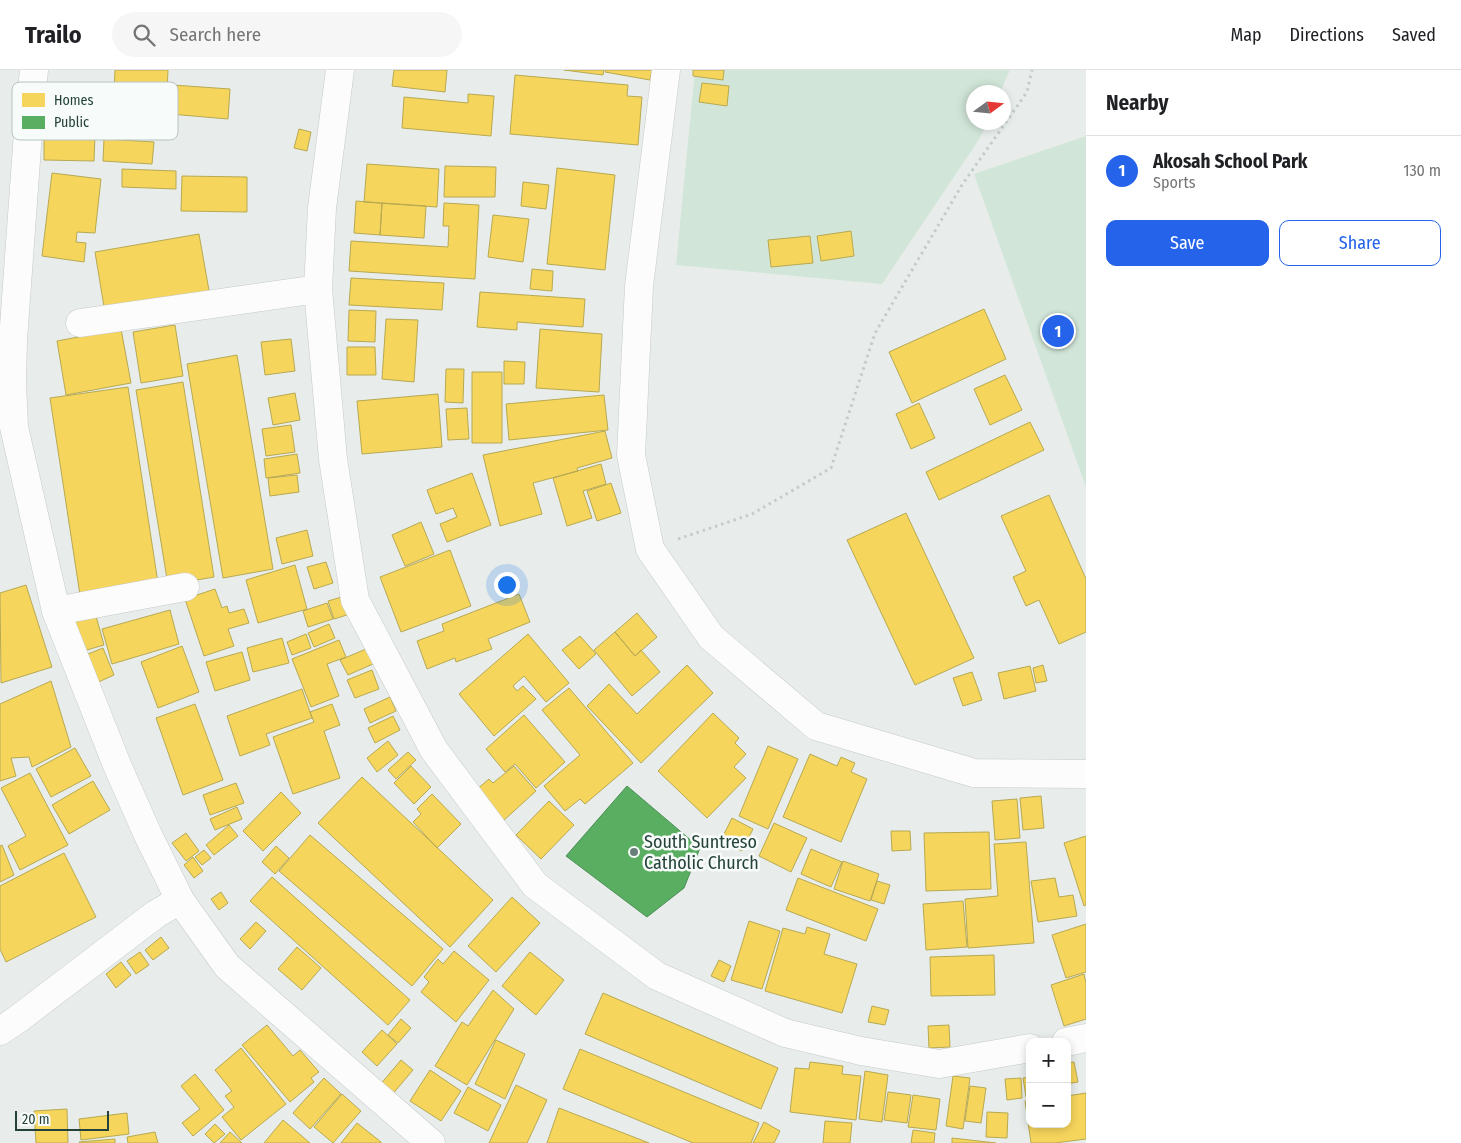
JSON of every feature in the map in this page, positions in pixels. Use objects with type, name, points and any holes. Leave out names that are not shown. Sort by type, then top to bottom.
[{"type":"street","points":[[340,70],[322,208],[318,289],[333,459],[354,600],[434,750],[535,885],[657,976],[785,1033],[861,1051],[939,1064],[1026,1049]]},
{"type":"street","points":[[666,70],[639,286],[631,455],[650,549],[711,636],[816,726],[974,773],[1086,774]]},
{"type":"street","points":[[29,140],[14,330],[12,383],[14,427],[56,611],[117,765],[148,836],[180,900],[227,966],[431,1143]]},
{"type":"street","points":[[80,323],[318,289]]},
{"type":"street","points":[[56,611],[185,587]]},
{"type":"street","points":[[0,1031],[26,1014],[156,914],[180,900]]},
{"type":"street","points":[[1071,1041],[1086,1038]]},
{"type":"path","points":[[650,549],[752,514],[831,468],[875,333],[962,185],[1027,92],[1032,70]]},
{"type":"green space","points":[[695,70],[1010,70],[1003,85],[966,85],[966,130],[984,130],[882,284],[676,265]]},
{"type":"green space","points":[[1086,136],[1086,487],[974,174]]},
{"type":"building: Homes","points":[[115,70],[168,70],[167,82],[114,82]]},
{"type":"building: Homes","points":[[394,70],[447,70],[445,92],[392,86]]},
{"type":"building: Homes","points":[[564,70],[604,70],[603,75]]},
{"type":"building: Homes","points":[[606,70],[652,70],[650,80],[605,72]]},
{"type":"building: Homes","points":[[693,70],[724,70],[723,80],[693,76]]},
{"type":"building: Homes","points":[[515,75],[628,85],[627,96],[642,97],[638,145],[510,134]]},
{"type":"building: Homes","points":[[702,83],[729,86],[727,106],[699,102]]},
{"type":"building: Homes","points":[[178,85],[230,89],[228,119],[178,115]]},
{"type":"building: Homes","points":[[468,94],[494,96],[491,136],[402,128],[404,97],[468,103]]},
{"type":"building: Homes","points":[[299,129],[311,132],[307,151],[294,148]]},
{"type":"building: Homes","points":[[44,140],[95,140],[94,161],[44,160]]},
{"type":"building: Homes","points":[[104,140],[154,142],[152,164],[103,161]]},
{"type":"building: Homes","points":[[367,164],[439,169],[437,207],[364,202]]},
{"type":"building: Homes","points":[[445,166],[496,167],[495,197],[444,197]]},
{"type":"building: Homes","points":[[557,168],[615,175],[605,270],[547,264]]},
{"type":"building: Homes","points":[[122,169],[176,171],[176,189],[122,187]]},
{"type":"building: Homes","points":[[52,173],[101,179],[95,233],[77,232],[76,242],[86,243],[84,262],[42,256]]},
{"type":"building: Homes","points":[[182,176],[247,177],[247,212],[181,211]]},
{"type":"building: Homes","points":[[523,182],[549,185],[546,209],[521,206]]},
{"type":"building: Homes","points":[[356,201],[382,203],[380,235],[354,233]]},
{"type":"building: Homes","points":[[382,203],[426,206],[424,238],[380,235]]},
{"type":"building: Homes","points":[[444,203],[479,205],[475,279],[349,271],[351,241],[448,247],[449,226],[443,226]]},
{"type":"building: Homes","points":[[493,215],[529,219],[523,262],[488,257]]},
{"type":"building: Homes","points":[[851,231],[854,256],[821,261],[817,236]]},
{"type":"building: Homes","points":[[199,234],[210,296],[105,313],[95,252]]},
{"type":"building: Homes","points":[[810,236],[813,263],[771,267],[768,240]]},
{"type":"building: Homes","points":[[532,269],[553,271],[552,291],[530,289]]},
{"type":"building: Homes","points":[[351,278],[444,283],[442,310],[349,305]]},
{"type":"building: Homes","points":[[480,292],[585,299],[583,327],[517,322],[517,330],[477,327]]},
{"type":"building: Homes","points":[[984,309],[1006,359],[912,403],[889,352]]},
{"type":"building: Homes","points":[[349,310],[376,311],[375,342],[348,341]]},
{"type":"building: Homes","points":[[386,319],[418,320],[414,382],[382,379]]},
{"type":"building: Homes","points":[[175,325],[183,376],[141,383],[133,332]]},
{"type":"building: Homes","points":[[121,329],[131,383],[66,395],[57,341]]},
{"type":"building: Homes","points":[[540,329],[602,334],[599,392],[536,388]]},
{"type":"building: Homes","points":[[291,339],[295,371],[265,375],[261,342]]},
{"type":"building: Homes","points":[[347,347],[375,347],[376,375],[347,375]]},
{"type":"building: Homes","points":[[237,355],[273,569],[223,578],[187,364]]},
{"type":"building: Homes","points":[[504,361],[525,362],[524,384],[504,384]]},
{"type":"building: Homes","points":[[446,369],[464,369],[463,403],[445,402]]},
{"type":"building: Homes","points":[[472,372],[502,372],[502,443],[472,443]]},
{"type":"building: Homes","points":[[1005,375],[1022,410],[990,425],[974,389]]},
{"type":"building: Homes","points":[[183,382],[214,577],[168,585],[136,390]]},
{"type":"building: Homes","points":[[128,387],[158,583],[80,595],[50,398]]},
{"type":"building: Homes","points":[[295,393],[300,420],[273,425],[268,398]]},
{"type":"building: Homes","points":[[438,394],[442,447],[362,454],[357,401]]},
{"type":"building: Homes","points":[[604,395],[608,430],[509,440],[506,404]]},
{"type":"building: Homes","points":[[919,403],[935,438],[911,449],[896,414]]},
{"type":"building: Homes","points":[[467,408],[469,439],[448,440],[446,409]]},
{"type":"building: Homes","points":[[1030,422],[1044,450],[939,500],[926,472]]},
{"type":"building: Homes","points":[[291,425],[295,452],[266,456],[262,429]]},
{"type":"building: Homes","points":[[605,431],[612,458],[577,468],[578,471],[533,483],[542,514],[500,526],[483,455]]},
{"type":"building: Homes","points":[[297,454],[300,473],[266,478],[264,459]]},
{"type":"building: Homes","points":[[601,464],[606,484],[583,491],[592,518],[567,526],[553,478]]},
{"type":"building: Homes","points":[[472,473],[491,525],[447,542],[440,524],[457,517],[453,508],[436,514],[427,490]]},
{"type":"building: Homes","points":[[297,475],[299,492],[270,496],[268,478]]},
{"type":"building: Homes","points":[[611,483],[621,513],[597,521],[587,491]]},
{"type":"building: Homes","points":[[1049,495],[1086,579],[1086,632],[1059,644],[1039,600],[1026,606],[1013,577],[1026,571],[1001,516]]},
{"type":"building: Homes","points":[[906,513],[974,658],[915,685],[847,540]]},
{"type":"building: Homes","points":[[421,522],[434,554],[405,566],[392,535]]},
{"type":"building: Homes","points":[[307,530],[313,556],[282,564],[276,538]]},
{"type":"building: Homes","points":[[450,550],[471,606],[401,632],[380,577]]},
{"type":"building: Homes","points":[[326,562],[333,583],[314,589],[307,567]]},
{"type":"building: Homes","points":[[295,565],[307,609],[258,623],[246,580]]},
{"type":"building: Homes","points":[[26,585],[52,667],[1,683],[0,593]]},
{"type":"building: Homes","points":[[215,589],[222,608],[227,606],[229,613],[244,609],[249,623],[228,629],[234,646],[204,656],[185,599]]},
{"type":"building: Homes","points":[[519,594],[530,622],[488,639],[492,649],[456,662],[455,658],[427,669],[417,641],[444,631],[442,624]]},
{"type":"building: Homes","points":[[345,596],[350,614],[334,619],[328,601]]},
{"type":"building: Homes","points":[[327,603],[333,619],[308,627],[303,611]]},
{"type":"building: Homes","points":[[170,610],[179,644],[112,664],[102,629]]},
{"type":"building: Homes","points":[[637,613],[657,637],[635,656],[615,632]]},
{"type":"building: Homes","points":[[96,616],[104,645],[80,652],[72,621]]},
{"type":"building: Homes","points":[[329,624],[335,638],[314,647],[308,633]]},
{"type":"building: Homes","points":[[615,632],[635,656],[641,650],[660,672],[632,696],[594,650]]},
{"type":"building: Homes","points":[[306,634],[311,648],[292,655],[287,642]]},
{"type":"building: Homes","points":[[528,634],[569,683],[546,702],[524,676],[513,686],[517,691],[523,686],[536,699],[494,736],[459,694]]},
{"type":"building: Homes","points":[[580,636],[596,654],[579,669],[562,650]]},
{"type":"building: Homes","points":[[282,638],[289,663],[253,672],[247,648]]},
{"type":"building: Homes","points":[[339,640],[346,657],[327,664],[339,696],[311,707],[292,659]]},
{"type":"building: Homes","points":[[182,646],[199,692],[158,708],[141,662]]},
{"type":"building: Homes","points":[[103,648],[114,675],[94,684],[83,656]]},
{"type":"building: Homes","points":[[366,649],[373,664],[348,675],[340,660]]},
{"type":"building: Homes","points":[[242,652],[250,680],[215,691],[206,662]]},
{"type":"building: Homes","points":[[687,665],[713,693],[641,763],[587,706],[609,684],[637,714]]},
{"type":"building: Homes","points":[[1043,665],[1047,681],[1036,683],[1033,668]]},
{"type":"building: Homes","points":[[1030,666],[1036,691],[1004,699],[998,673]]},
{"type":"building: Homes","points":[[372,670],[379,689],[355,698],[347,680]]},
{"type":"building: Homes","points":[[972,672],[982,700],[963,706],[953,678]]},
{"type":"building: Homes","points":[[51,681],[71,747],[32,767],[29,757],[11,758],[16,776],[0,781],[0,704]]},
{"type":"building: Homes","points":[[569,688],[633,763],[585,804],[580,799],[565,811],[544,786],[580,755],[542,710]]},
{"type":"building: Homes","points":[[302,689],[312,718],[266,734],[270,745],[240,756],[227,716]]},
{"type":"building: Homes","points":[[390,697],[396,711],[370,723],[364,709]]},
{"type":"building: Homes","points":[[195,704],[223,780],[183,795],[156,718]]},
{"type":"building: Homes","points":[[332,704],[340,725],[324,731],[340,778],[293,794],[273,737],[314,722],[310,712]]},
{"type":"building: Homes","points":[[713,713],[739,738],[735,743],[746,754],[734,767],[746,778],[707,818],[658,771]]},
{"type":"building: Homes","points":[[524,715],[565,762],[536,788],[515,764],[505,772],[486,749]]},
{"type":"building: Homes","points":[[393,716],[400,730],[375,743],[368,728]]},
{"type":"building: Homes","points":[[388,741],[398,755],[377,772],[367,758]]},
{"type":"building: Homes","points":[[768,746],[798,759],[768,829],[739,816]]},
{"type":"building: Homes","points":[[75,748],[91,776],[51,797],[36,769]]},
{"type":"building: Homes","points":[[408,752],[416,760],[396,779],[388,770]]},
{"type":"building: Homes","points":[[810,754],[837,766],[841,757],[855,763],[851,772],[867,779],[841,842],[783,817]]},
{"type":"building: Homes","points":[[411,766],[431,787],[414,804],[394,783]]},
{"type":"building: Homes","points":[[514,766],[536,791],[503,821],[476,790],[489,779],[493,783]]},
{"type":"building: Homes","points":[[30,773],[68,845],[20,870],[8,846],[26,836],[1,788]]},
{"type":"building: Homes","points":[[362,777],[493,900],[450,947],[318,823]]},
{"type":"building: Homes","points":[[93,781],[110,810],[69,834],[52,805]]},
{"type":"building: Homes","points":[[236,783],[244,803],[210,815],[203,795]]},
{"type":"building: Homes","points":[[281,792],[301,813],[263,851],[243,831]]},
{"type":"building: Homes","points":[[432,794],[461,824],[437,848],[413,822],[421,814],[417,809]]},
{"type":"building: Homes","points":[[1041,796],[1044,828],[1023,830],[1020,798]]},
{"type":"building: Homes","points":[[1017,799],[1020,838],[995,840],[992,801]]},
{"type":"building: Homes","points":[[549,801],[574,825],[541,859],[516,835]]},
{"type":"building: Homes","points":[[237,807],[242,819],[215,830],[210,819]]},
{"type":"building: Homes","points":[[732,818],[753,829],[742,851],[721,840]]},
{"type":"building: Homes","points":[[774,823],[807,838],[791,872],[759,856]]},
{"type":"building: Homes","points":[[229,825],[238,836],[214,855],[206,845]]},
{"type":"building: Homes","points":[[891,831],[910,831],[911,850],[892,851]]},
{"type":"building: Homes","points":[[989,832],[991,889],[926,891],[924,833]]},
{"type":"building: Homes","points":[[186,833],[199,851],[186,861],[172,843]]},
{"type":"building: Homes","points":[[310,835],[443,949],[412,986],[279,871]]},
{"type":"building: Homes","points":[[1086,836],[1086,905],[1084,906],[1064,843]]},
{"type":"building: Homes","points":[[1026,842],[1034,943],[968,948],[965,899],[998,896],[994,844]]},
{"type":"building: Homes","points":[[2,845],[14,875],[0,882],[0,846]]},
{"type":"building: Homes","points":[[276,846],[289,858],[275,874],[262,862]]},
{"type":"building: Homes","points":[[811,849],[842,862],[831,887],[801,874]]},
{"type":"building: Homes","points":[[204,850],[211,858],[202,865],[195,857]]},
{"type":"building: Homes","points":[[64,853],[96,917],[6,962],[0,949],[0,886]]},
{"type":"building: Homes","points":[[193,857],[203,871],[194,878],[184,865]]},
{"type":"building: Homes","points":[[843,861],[879,874],[870,901],[834,889]]},
{"type":"building: Homes","points":[[272,877],[410,1000],[388,1025],[250,901]]},
{"type":"building: Homes","points":[[798,878],[878,909],[866,941],[786,910]]},
{"type":"building: Homes","points":[[1055,878],[1059,897],[1073,895],[1077,916],[1038,922],[1031,881]]},
{"type":"building: Homes","points":[[877,881],[890,885],[884,904],[871,900]]},
{"type":"building: Homes","points":[[221,892],[228,903],[219,910],[211,899]]},
{"type":"building: Homes","points":[[512,897],[540,923],[496,972],[468,946]]},
{"type":"building: Homes","points":[[963,901],[967,947],[926,950],[923,904]]},
{"type":"building: Homes","points":[[749,921],[780,931],[762,989],[731,980]]},
{"type":"building: Homes","points":[[256,922],[266,931],[250,949],[240,939]]},
{"type":"building: Homes","points":[[1086,924],[1086,972],[1066,978],[1052,935]]},
{"type":"building: Homes","points":[[807,927],[830,934],[824,954],[857,964],[842,1013],[765,991],[783,928],[805,934]]},
{"type":"building: Homes","points":[[161,937],[169,948],[153,960],[145,950]]},
{"type":"building: Homes","points":[[297,947],[321,968],[302,990],[278,969]]},
{"type":"building: Homes","points":[[454,951],[489,980],[456,1022],[421,992],[429,982],[424,977],[438,959],[443,964]]},
{"type":"building: Homes","points":[[140,952],[149,965],[136,974],[127,961]]},
{"type":"building: Homes","points":[[530,952],[564,980],[536,1015],[502,986]]},
{"type":"building: Homes","points":[[994,955],[995,995],[931,996],[930,957]]},
{"type":"building: Homes","points":[[719,960],[731,966],[724,982],[711,976]]},
{"type":"building: Homes","points":[[121,962],[131,975],[116,988],[106,974]]},
{"type":"building: Homes","points":[[1084,974],[1086,983],[1086,1019],[1064,1026],[1051,985]]},
{"type":"building: Homes","points":[[493,990],[514,1009],[467,1085],[435,1066],[462,1022],[468,1026]]},
{"type":"building: Homes","points":[[603,993],[778,1068],[761,1109],[585,1034]]},
{"type":"building: Homes","points":[[872,1006],[889,1010],[885,1025],[868,1022]]},
{"type":"building: Homes","points":[[401,1019],[411,1028],[398,1043],[388,1035]]},
{"type":"building: Homes","points":[[267,1025],[293,1056],[300,1050],[319,1072],[311,1078],[314,1082],[290,1102],[242,1045]]},
{"type":"building: Homes","points":[[949,1025],[950,1047],[929,1048],[928,1026]]},
{"type":"building: Homes","points":[[382,1030],[397,1044],[377,1066],[362,1052]]},
{"type":"building: Homes","points":[[496,1040],[525,1054],[505,1099],[475,1084]]},
{"type":"building: Homes","points":[[241,1048],[286,1104],[241,1140],[222,1117],[234,1107],[225,1096],[232,1091],[215,1070]]},
{"type":"building: Homes","points":[[580,1049],[759,1123],[751,1143],[693,1143],[563,1089]]},
{"type":"building: Homes","points":[[401,1060],[413,1070],[391,1096],[379,1086]]},
{"type":"building: Homes","points":[[810,1062],[843,1066],[842,1074],[861,1076],[856,1120],[790,1112],[795,1068],[809,1069]]},
{"type":"building: Homes","points":[[1071,1062],[1074,1062],[1078,1082],[1071,1083],[1071,1083]]},
{"type":"building: Homes","points":[[430,1070],[461,1091],[441,1121],[410,1101]]},
{"type":"building: Homes","points":[[865,1071],[888,1075],[882,1122],[859,1119]]},
{"type":"building: Homes","points":[[195,1074],[224,1110],[193,1136],[182,1123],[200,1109],[181,1086]]},
{"type":"building: Homes","points":[[953,1076],[970,1078],[963,1129],[946,1126]]},
{"type":"building: Homes","points":[[324,1078],[341,1094],[310,1129],[293,1113]]},
{"type":"building: Homes","points":[[1021,1078],[1022,1098],[1007,1100],[1005,1079]]},
{"type":"building: Homes","points":[[1023,1078],[1026,1078],[1026,1097]]},
{"type":"building: Homes","points":[[516,1085],[547,1100],[527,1143],[489,1143]]},
{"type":"building: Homes","points":[[970,1086],[986,1088],[981,1123],[965,1121]]},
{"type":"building: Homes","points":[[468,1087],[501,1105],[488,1131],[454,1113]]},
{"type":"building: Homes","points":[[888,1092],[911,1095],[907,1123],[884,1120]]},
{"type":"building: Homes","points":[[1086,1093],[1086,1139],[1055,1143],[1031,1143],[1029,1128],[1071,1128],[1071,1095]]},
{"type":"building: Homes","points":[[342,1094],[361,1111],[333,1143],[314,1127]]},
{"type":"building: Homes","points":[[913,1095],[940,1099],[936,1130],[908,1127]]},
{"type":"building: Homes","points":[[559,1108],[649,1143],[547,1143]]},
{"type":"building: Homes","points":[[67,1109],[68,1143],[36,1143],[34,1111]]},
{"type":"building: Homes","points":[[987,1112],[1008,1113],[1007,1138],[986,1137]]},
{"type":"building: Homes","points":[[127,1113],[129,1134],[81,1140],[79,1119]]},
{"type":"building: Homes","points":[[283,1120],[310,1143],[264,1143]]},
{"type":"building: Homes","points":[[825,1121],[852,1123],[850,1143],[823,1143]]},
{"type":"building: Homes","points":[[764,1122],[780,1131],[774,1143],[753,1143]]},
{"type":"building: Homes","points":[[357,1123],[381,1142],[381,1143],[341,1143]]},
{"type":"building: Homes","points":[[215,1124],[225,1134],[214,1143],[205,1134]]},
{"type":"building: Homes","points":[[913,1130],[935,1133],[934,1143],[911,1143]]},
{"type":"building: Homes","points":[[155,1132],[158,1143],[128,1143],[127,1137]]},
{"type":"building: Homes","points":[[230,1132],[242,1143],[220,1143]]},
{"type":"building: Homes","points":[[952,1138],[996,1143],[952,1143]]},
{"type":"building: Homes","points":[[115,1139],[115,1143],[79,1142]]},
{"type":"building: Public","name":"South Suntreso Catholic Church","points":[[627,786],[700,848],[684,888],[647,917],[566,856]]},
{"type":"place","name":"Akosah School Park","points":[[1058,331]]},
{"type":"place","name":"South Suntreso Catholic Church","points":[[634,852]]}]
